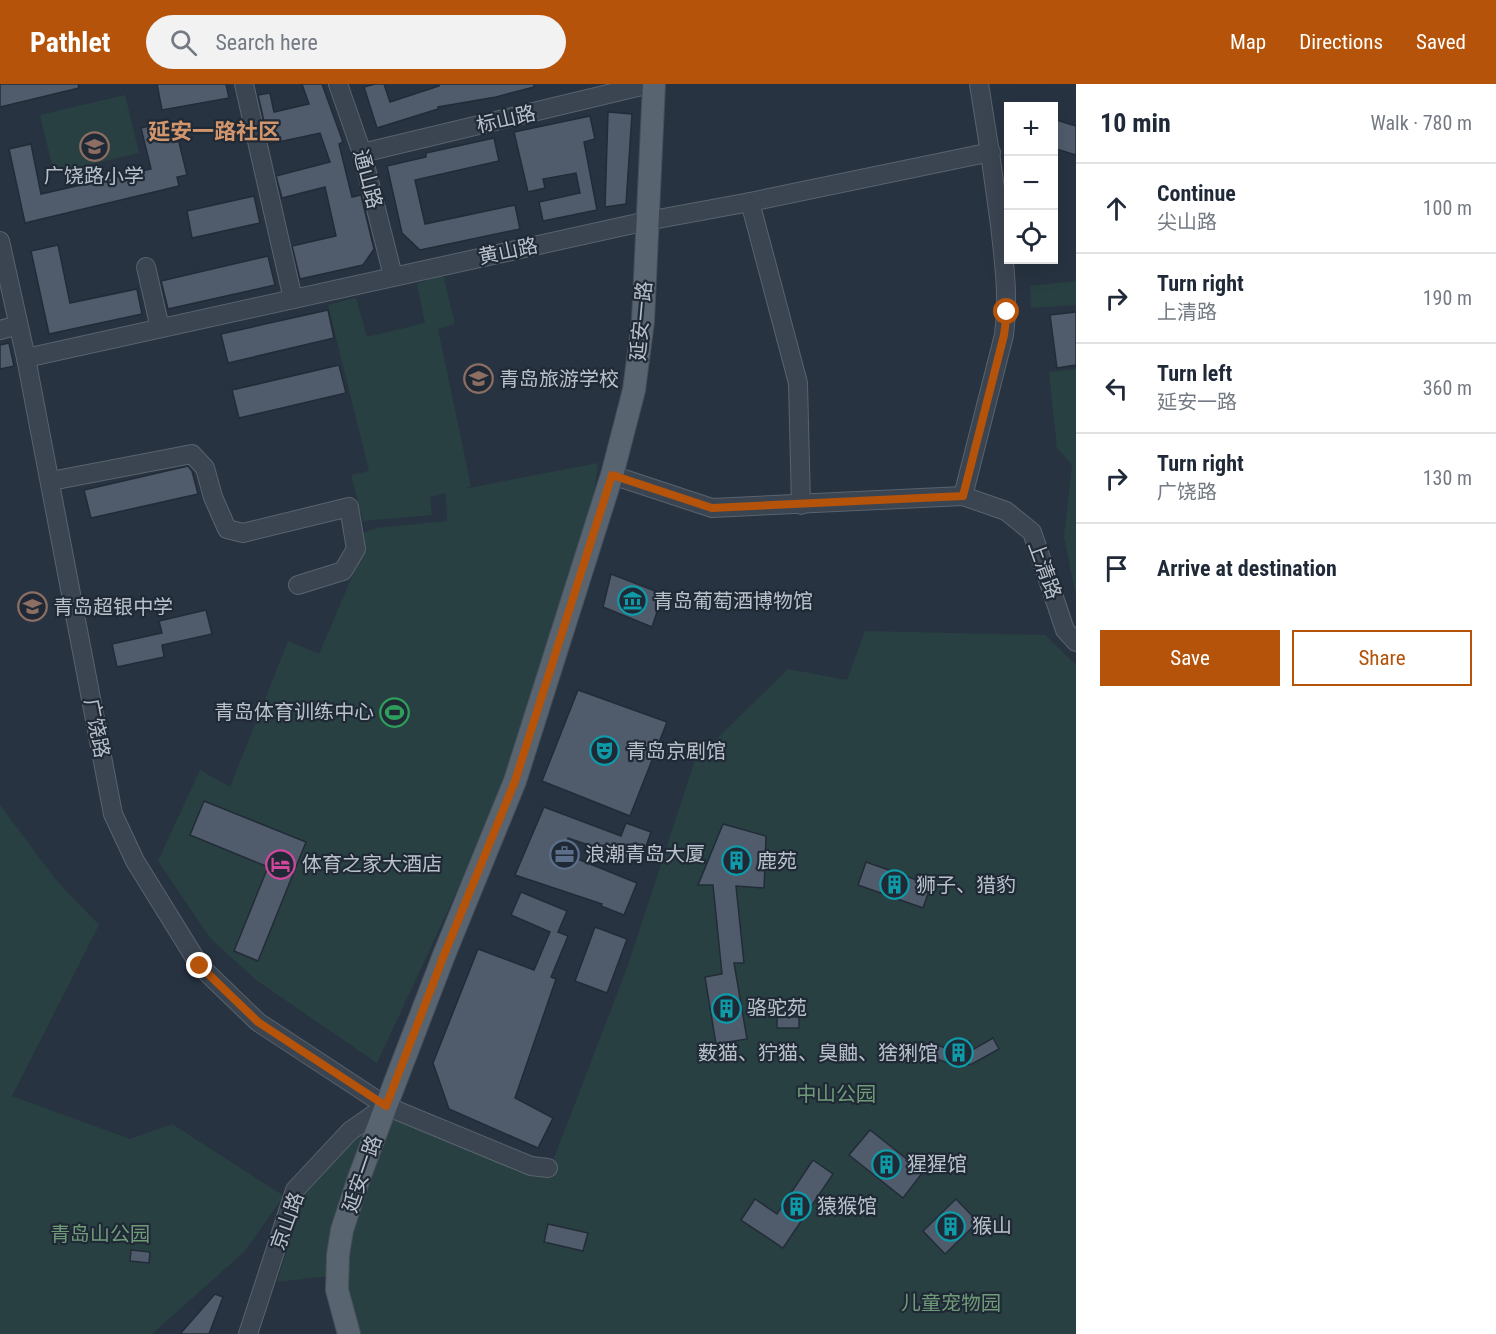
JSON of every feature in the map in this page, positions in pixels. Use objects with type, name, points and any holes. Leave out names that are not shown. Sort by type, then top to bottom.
[{"type":"main road","name":"延安一路","points":[[349,1334],[338,1290],[338,1255],[342,1230],[359,1178],[444,955],[515,781],[612,475],[634,390],[644,321],[652,84]]},
{"type":"street","points":[[244,84],[292,299]]},
{"type":"street","name":"通山路","points":[[338,84],[362,153],[393,276]]},
{"type":"street","name":"标山路","points":[[362,153],[652,84]]},
{"type":"street","points":[[963,496],[1004,335],[1007,312],[1007,285],[991,152],[980,84]]},
{"type":"street","name":"黄山路","points":[[27,358],[647,220],[750,202],[991,152]]},
{"type":"street","points":[[750,202],[798,383],[801,505]]},
{"type":"street","name":"广饶路","points":[[0,241],[27,358],[113,814],[135,861],[200,966],[258,1022],[386,1106],[531,1166],[548,1168]]},
{"type":"street","points":[[146,267],[160,328]]},
{"type":"street","points":[[0,330],[18,325]]},
{"type":"street","points":[[51,482],[192,454],[206,468],[213,496],[227,529],[243,533],[349,507],[356,549],[343,571],[298,585]]},
{"type":"street","name":"上清路","points":[[612,475],[712,508],[963,496],[1006,511],[1032,532],[1065,630],[1076,642]]},
{"type":"street","name":"京山路","points":[[248,1334],[295,1190],[350,1131],[386,1106]]},
{"type":"green space","points":[[125,95],[139,153],[54,173],[40,115]]},
{"type":"green space","name":"青岛体育训练中心","points":[[443,275],[455,324],[438,329],[471,486],[463,489],[598,463],[594,493],[563,612],[509,779],[377,1063],[256,980],[210,938],[158,861],[200,770],[230,787],[288,641],[319,654],[364,549],[360,534],[376,528],[447,521],[446,493],[430,497],[432,515],[363,521],[351,475],[369,471],[328,305],[356,298],[367,337],[425,323],[417,284]]},
{"type":"green space","points":[[1076,281],[1076,305],[1031,308],[1030,286]]},
{"type":"green space","points":[[1076,369],[1076,596],[1064,537],[1072,465],[1057,448],[1049,372]]},
{"type":"green space","name":"中山公园","points":[[865,631],[1045,635],[1076,665],[1076,1334],[342,1334],[338,1275],[277,1282],[305,1193],[357,1134],[390,1117],[553,1161],[628,965],[695,760],[788,669],[847,680]]},
{"type":"green space","name":"青岛山公园","points":[[0,805],[56,880],[99,925],[12,1096],[130,1139],[172,1124],[284,1196],[244,1252],[152,1334],[0,1334]]},
{"type":"building","points":[[0,84],[78,84],[79,88],[0,107]]},
{"type":"building","points":[[157,84],[226,84],[229,98],[162,110]]},
{"type":"building","points":[[302,84],[322,84],[343,142],[339,144],[352,197],[361,195],[374,249],[363,265],[300,279],[292,246],[336,236],[325,187],[282,198],[276,176],[330,162],[320,133],[269,144],[258,95],[270,93],[274,112],[309,104]]},
{"type":"building","points":[[384,84],[390,102],[439,86],[439,84],[534,84],[534,87],[496,97],[438,107],[438,109],[377,128],[364,87]]},
{"type":"building","points":[[608,112],[632,114],[626,204],[605,207]]},
{"type":"building","points":[[590,116],[595,139],[584,142],[597,210],[543,221],[539,202],[580,193],[576,173],[543,179],[545,188],[528,192],[514,132]]},
{"type":"building","points":[[1058,121],[1076,126],[1076,155],[1058,150]]},
{"type":"building","points":[[162,123],[165,137],[177,134],[187,175],[177,177],[179,186],[25,223],[9,149],[31,144],[41,194],[151,169],[141,128]]},
{"type":"building","points":[[494,138],[499,161],[415,180],[425,224],[515,205],[520,229],[420,250],[402,233],[387,166],[426,157],[426,153]]},
{"type":"building","points":[[254,196],[260,223],[192,238],[187,211]]},
{"type":"building","points":[[58,245],[70,303],[137,289],[142,314],[49,334],[31,251]]},
{"type":"building","points":[[268,256],[275,285],[168,309],[161,281]]},
{"type":"building","points":[[328,310],[334,338],[228,363],[221,334]]},
{"type":"building","points":[[1076,312],[1076,365],[1057,368],[1050,315]]},
{"type":"building","points":[[9,343],[14,366],[0,369],[0,345]]},
{"type":"building","points":[[339,365],[346,393],[239,418],[232,390]]},
{"type":"building","points":[[188,466],[192,471],[198,494],[91,518],[84,490]]},
{"type":"building","name":"青岛葡萄酒博物馆","points":[[611,574],[663,594],[652,627],[603,607]]},
{"type":"building","points":[[206,610],[212,634],[162,645],[164,657],[117,667],[112,644],[162,633],[159,621]]},
{"type":"building","name":"青岛京剧馆","points":[[578,690],[667,722],[630,816],[542,781]]},
{"type":"building","points":[[204,801],[306,842],[258,961],[234,951],[268,867],[190,835]]},
{"type":"building","name":"浪潮青岛大厦","points":[[544,807],[621,836],[626,823],[651,832],[640,863],[568,838],[563,853],[637,883],[624,915],[601,906],[602,904],[515,875]]},
{"type":"building","points":[[723,824],[766,836],[764,888],[736,886],[744,963],[734,963],[747,1039],[716,1044],[705,977],[722,974],[713,885],[698,885]]},
{"type":"building","name":"狮子、猎豹","points":[[866,862],[931,885],[923,908],[858,885]]},
{"type":"building","points":[[521,892],[567,911],[558,932],[568,936],[551,977],[556,979],[515,1098],[553,1118],[538,1148],[449,1109],[433,1063],[478,949],[534,970],[550,932],[511,915]]},
{"type":"building","points":[[595,927],[627,939],[607,993],[575,981]]},
{"type":"building","points":[[777,1017],[799,1017],[799,1028],[777,1028]]},
{"type":"building","name":"薮猫、狞猫、臭鼬、猞猁馆","points":[[993,1038],[999,1049],[972,1064],[956,1066],[926,1055],[930,1043],[955,1051],[954,1043],[970,1041],[972,1050]]},
{"type":"building","name":"猩猩馆","points":[[870,1130],[923,1172],[903,1198],[849,1155]]},
{"type":"building","name":"猿猴馆","points":[[813,1160],[833,1174],[783,1248],[741,1220],[755,1199],[777,1214]]},
{"type":"building","name":"猴山","points":[[956,1199],[978,1222],[945,1254],[923,1231]]},
{"type":"building","points":[[548,1224],[588,1233],[583,1251],[544,1242]]},
{"type":"building","points":[[131,1250],[150,1252],[149,1263],[130,1261]]},
{"type":"building","points":[[215,1294],[223,1297],[209,1334],[180,1334]]},
{"type":"place","name":"广饶路小学","points":[[94,146]]},
{"type":"place","name":"青岛旅游学校","points":[[478,379]]},
{"type":"place","name":"青岛葡萄酒博物馆","points":[[632,601]]},
{"type":"place","name":"青岛超银中学","points":[[32,607]]},
{"type":"place","name":"青岛体育训练中心","points":[[395,712]]},
{"type":"place","name":"青岛京剧馆","points":[[605,751]]},
{"type":"place","name":"浪潮青岛大厦","points":[[564,854]]},
{"type":"place","name":"鹿苑","points":[[736,861]]},
{"type":"place","name":"体育之家大酒店","points":[[281,864]]},
{"type":"place","name":"狮子、猎豹","points":[[895,885]]},
{"type":"place","name":"骆驼苑","points":[[726,1008]]},
{"type":"place","name":"薮猫、狞猫、臭鼬、猞猁馆","points":[[959,1053]]},
{"type":"place","name":"猩猩馆","points":[[886,1164]]},
{"type":"place","name":"猿猴馆","points":[[796,1206]]},
{"type":"place","name":"猴山","points":[[951,1226]]},
{"type":"district","name":"延安一路社区","points":[[214,131]]},
{"type":"route","points":[[200,966],[258,1022],[386,1106],[515,781],[612,475],[712,508],[963,496],[1004,335],[1007,312]]},
{"type":"park label","name":"儿童宠物园","points":[[951,1303]]}]
